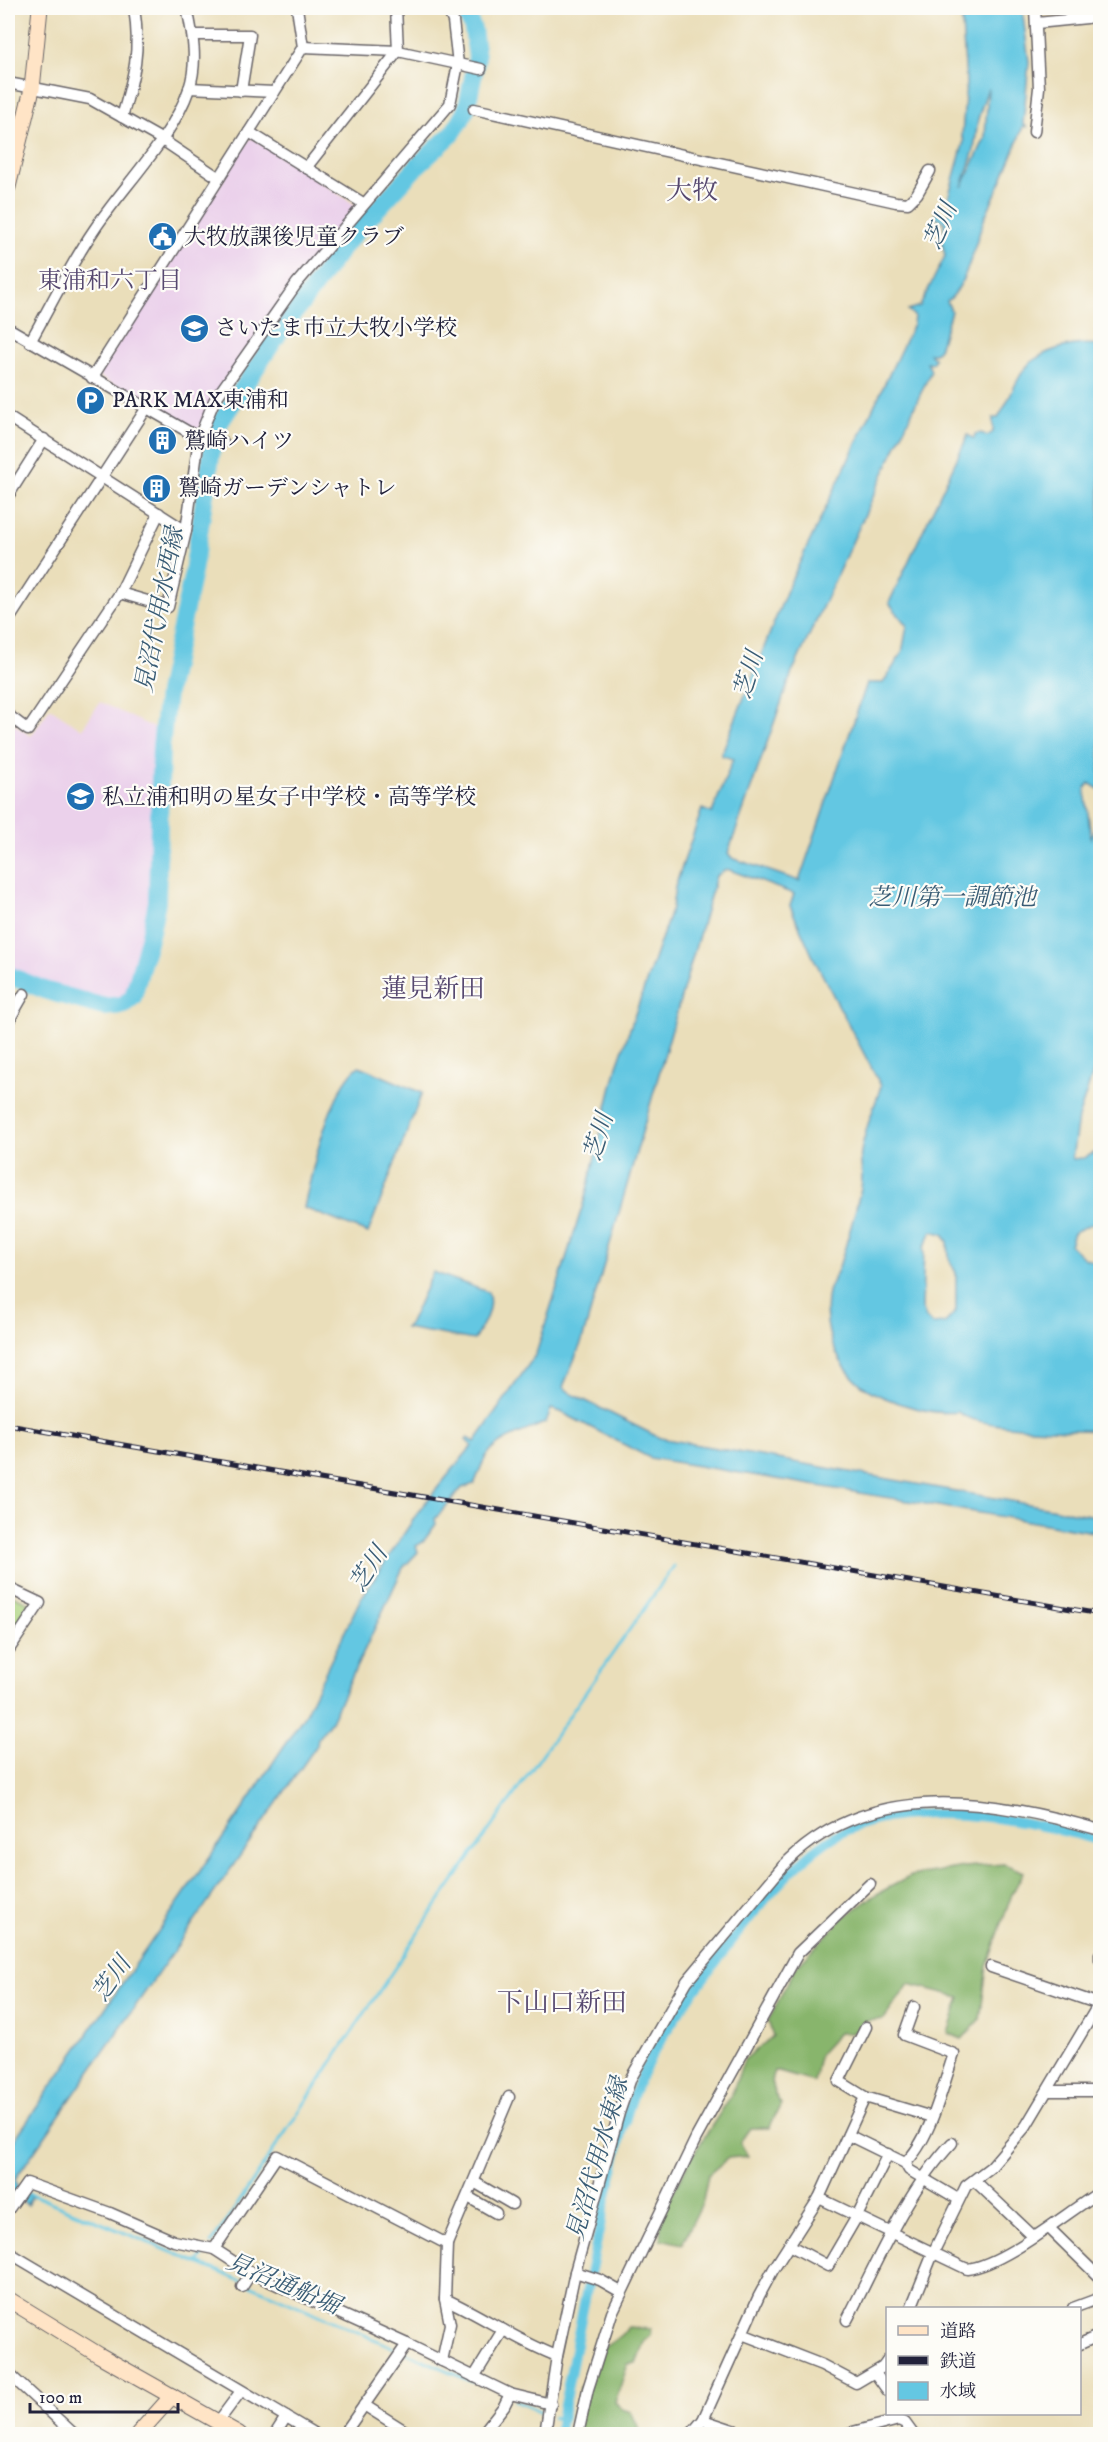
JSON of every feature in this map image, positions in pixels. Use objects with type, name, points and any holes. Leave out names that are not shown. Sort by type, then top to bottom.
[{"type":"main road","points":[[8,187],[12,153],[32,89],[40,8]]},
{"type":"main road","points":[[8,2299],[239,2434]]},
{"type":"main road","points":[[138,2434],[172,2396]]},
{"type":"street","points":[[122,117],[135,75],[139,38],[134,8]]},
{"type":"street","points":[[30,342],[92,232],[161,139],[189,88],[195,63],[193,35],[187,8]]},
{"type":"street","points":[[92,378],[303,47],[297,8]]},
{"type":"street","points":[[306,168],[398,51],[396,8]]},
{"type":"street","points":[[120,593],[168,607],[186,531],[203,439],[214,401],[297,283],[363,203],[450,104],[458,64],[453,21],[447,8]]},
{"type":"street","points":[[1034,132],[1039,88],[1035,8]]},
{"type":"street","points":[[1037,23],[1087,18],[1095,12],[1101,13]]},
{"type":"street","points":[[193,35],[238,33],[250,35],[241,91]]},
{"type":"street","points":[[303,47],[398,51],[481,69]]},
{"type":"street","points":[[8,83],[90,99],[161,139],[219,178]]},
{"type":"street","points":[[189,88],[274,92]]},
{"type":"street","points":[[474,109],[896,202],[908,203],[917,194],[930,171]]},
{"type":"street","points":[[249,132],[363,203]]},
{"type":"street","points":[[8,328],[146,409],[203,439],[223,442]]},
{"type":"street","points":[[8,621],[146,409]]},
{"type":"street","points":[[8,417],[186,531]]},
{"type":"street","points":[[8,496],[44,440]]},
{"type":"street","points":[[8,715],[28,730],[120,593],[159,513]]},
{"type":"street","points":[[8,1022],[24,994]]},
{"type":"street","points":[[8,1588],[40,1603],[8,1651]]},
{"type":"street","points":[[545,2434],[557,2356],[619,2113],[637,2065],[704,1958],[799,1850],[818,1836],[858,1815],[923,1804],[978,1803],[1034,1812],[1101,1830]]},
{"type":"street","points":[[578,2434],[588,2389],[621,2292],[696,2138],[789,1966],[810,1939],[870,1884]]},
{"type":"street","points":[[1101,1954],[1101,1960]]},
{"type":"street","points":[[911,2307],[934,2251],[966,2186],[975,2181],[1005,2152],[1048,2091],[1100,2003],[991,1967]]},
{"type":"street","points":[[905,2163],[912,2158],[932,2117],[954,2054],[904,2035],[914,2007]]},
{"type":"street","points":[[866,2027],[839,2081],[866,2097],[932,2117]]},
{"type":"street","points":[[1048,2091],[1101,2091]]},
{"type":"street","points":[[442,2361],[450,2324],[445,2299],[447,2244],[509,2097]]},
{"type":"street","points":[[691,2434],[703,2420],[773,2270],[819,2198],[866,2097]]},
{"type":"street","points":[[848,2135],[905,2163],[909,2170],[958,2199]]},
{"type":"street","points":[[848,2320],[892,2232],[938,2158],[952,2143]]},
{"type":"street","points":[[789,2245],[828,2266],[856,2218],[888,2154]]},
{"type":"street","points":[[214,2249],[278,2156],[447,2244]]},
{"type":"street","points":[[975,2181],[1034,2236]]},
{"type":"street","points":[[474,2182],[512,2204]]},
{"type":"street","points":[[8,2211],[27,2183],[110,2213],[174,2241],[214,2249],[252,2273],[510,2394],[551,2404]]},
{"type":"street","points":[[819,2198],[856,2218],[934,2251],[967,2269],[979,2268],[1049,2228],[1101,2192]]},
{"type":"street","points":[[468,2197],[496,2213]]},
{"type":"street","points":[[1049,2228],[1101,2277]]},
{"type":"street","points":[[8,2252],[315,2434]]},
{"type":"street","points":[[242,2287],[252,2273]]},
{"type":"street","points":[[578,2273],[594,2277],[621,2292]]},
{"type":"street","points":[[1076,2307],[1101,2298]]},
{"type":"street","points":[[445,2299],[476,2313],[527,2345],[557,2356]]},
{"type":"street","points":[[474,2377],[503,2330]]},
{"type":"street","points":[[742,2334],[822,2365],[856,2383],[875,2373],[886,2362]]},
{"type":"street","points":[[1081,2343],[1101,2335]]},
{"type":"street","points":[[344,2434],[407,2344]]},
{"type":"street","points":[[8,2373],[74,2434]]},
{"type":"street","points":[[875,2373],[886,2391]]},
{"type":"street","points":[[218,2422],[241,2391]]},
{"type":"street","points":[[482,2434],[504,2406],[510,2394]]},
{"type":"street","points":[[364,2405],[410,2434]]},
{"type":"street","points":[[275,2434],[286,2416]]},
{"type":"street","points":[[845,2434],[898,2417],[913,2434]]},
{"type":"street","points":[[703,2420],[745,2434]]},
{"type":"shaded area","name":"さいたま市立大牧小学校","points":[[253,138],[354,204],[355,207],[199,430],[194,431],[100,377],[99,373],[249,139]]},
{"type":"shaded area","name":"私立浦和明の星女子中学校・高等学校","points":[[100,702],[156,729],[150,916],[130,988],[116,1000],[55,988],[8,967],[8,720],[31,736],[50,708],[82,729]]},
{"type":"green space","points":[[8,1593],[34,1605],[8,1643]]},
{"type":"green space","points":[[1004,1864],[1024,1872],[1012,1894],[987,1966],[980,2020],[962,2039],[948,2033],[960,1997],[909,1984],[884,2019],[866,2021],[854,2033],[839,2033],[819,2055],[814,2082],[775,2071],[772,2080],[773,2088],[781,2104],[769,2128],[750,2128],[740,2142],[748,2156],[728,2158],[708,2175],[703,2201],[682,2244],[660,2239],[661,2215],[691,2158],[731,2096],[744,2060],[773,2036],[768,2021],[795,1968],[843,1918],[875,1895],[911,1876],[964,1867]]},
{"type":"green space","points":[[628,2327],[651,2329],[651,2336],[644,2342],[636,2363],[628,2364],[615,2402],[622,2409],[631,2412],[642,2434],[568,2434],[579,2402],[579,2388],[591,2375],[596,2353],[622,2335]]},
{"type":"water","name":"芝川第一調節池","points":[[961,8],[985,8],[988,12],[990,8],[1022,8],[1029,62],[1023,124],[1027,127],[1023,126],[985,217],[965,275],[947,301],[951,311],[939,349],[935,353],[929,353],[935,359],[932,363],[927,362],[931,371],[791,675],[728,853],[732,858],[799,881],[867,683],[883,683],[902,653],[907,626],[889,603],[968,435],[974,439],[975,434],[981,433],[987,436],[993,432],[993,418],[998,418],[1020,376],[1035,359],[1067,346],[1100,345],[1100,790],[1089,783],[1085,789],[1091,838],[1100,816],[1100,1069],[1095,1067],[1078,1118],[1072,1159],[1084,1158],[1100,1150],[1100,1220],[1074,1232],[1070,1245],[1084,1258],[1100,1264],[1100,1431],[1004,1425],[968,1418],[958,1412],[920,1409],[869,1390],[845,1368],[837,1355],[827,1324],[828,1292],[839,1267],[856,1207],[862,1183],[863,1143],[881,1086],[813,957],[790,906],[794,894],[727,869],[716,876],[582,1341],[563,1387],[572,1394],[660,1438],[1100,1517],[1100,1533],[650,1458],[551,1409],[546,1422],[507,1439],[493,1448],[484,1461],[474,1484],[462,1488],[435,1519],[436,1524],[423,1542],[416,1546],[418,1552],[403,1568],[331,1721],[318,1738],[317,1745],[15,2179],[17,2187],[32,2197],[27,2205],[14,2193],[8,2192],[8,2149],[238,1816],[305,1714],[360,1600],[421,1508],[472,1446],[466,1440],[468,1438],[475,1442],[536,1354],[585,1198],[617,1066],[672,908],[675,887],[702,809],[712,813],[733,759],[721,755],[789,585],[913,324],[914,316],[908,310],[920,306],[945,256],[942,242],[945,222],[934,216],[936,212],[947,217],[953,203],[948,198],[964,141],[962,136],[966,82]],"holes":[[[988,88],[985,138],[962,187],[974,150],[978,119]],[[932,1231],[943,1234],[948,1242],[949,1259],[956,1273],[956,1311],[945,1323],[932,1324],[926,1318],[922,1308],[924,1248]]]},
{"type":"water","points":[[359,1066],[422,1093],[368,1233],[304,1208],[317,1153],[331,1111],[348,1077]]},
{"type":"water","points":[[433,1272],[488,1292],[488,1311],[474,1340],[405,1328],[410,1323]]},
{"type":"waterway","name":"見沼代用水西縁","points":[[8,975],[47,991],[104,1007],[123,1005],[133,997],[157,902],[161,747],[167,693],[193,572],[215,430],[273,342],[346,243],[418,165],[452,134],[461,120],[467,107],[477,57],[473,29],[464,8]]},
{"type":"waterway","points":[[211,2244],[434,1909],[674,1566]]},
{"type":"waterway","name":"見沼代用水東縁","points":[[558,2434],[601,2221],[621,2135],[639,2081],[658,2044],[681,2009],[775,1888],[800,1863],[826,1842],[854,1827],[887,1818],[923,1814],[999,1819],[1036,1825],[1100,1841]]},
{"type":"waterway","name":"見沼通船堀","points":[[23,2191],[242,2281]]},
{"type":"waterway","points":[[198,2262],[205,2253]]},
{"type":"waterway","name":"見沼通船堀","points":[[248,2284],[399,2350]]},
{"type":"waterway","name":"見沼通船堀","points":[[405,2352],[473,2382]]},
{"type":"waterway","name":"見沼通船堀","points":[[515,2400],[544,2413]]},
{"type":"waterway","name":"見沼通船堀","points":[[553,2417],[561,2420]]},
{"type":"railway","points":[[8,1425],[1100,1614]]},
{"type":"place","name":"大牧放課後児童クラブ","points":[[163,237]]},
{"type":"place","name":"さいたま市立大牧小学校","points":[[194,328]]},
{"type":"place","name":"PARK MAX東浦和","points":[[91,400]]},
{"type":"place","name":"鷲崎ハイツ","points":[[163,441]]},
{"type":"place","name":"鷲崎ガーデンシャトレ","points":[[157,488]]},
{"type":"place","name":"私立浦和明の星女子中学校・高等学校","points":[[81,797]]},
{"type":"district","name":"大牧","points":[[692,191]]},
{"type":"district","name":"東浦和六丁目","points":[[110,281]]},
{"type":"district","name":"蓮見新田","points":[[433,989]]},
{"type":"district","name":"下山口新田","points":[[562,2003]]},
{"type":"water label","name":"芝川","points":[[941,226]]},
{"type":"water label","name":"芝川","points":[[749,675]]},
{"type":"water label","name":"芝川","points":[[599,1137]]},
{"type":"water label","name":"芝川","points":[[369,1569]]},
{"type":"water label","name":"芝川","points":[[112,1979]]}]
